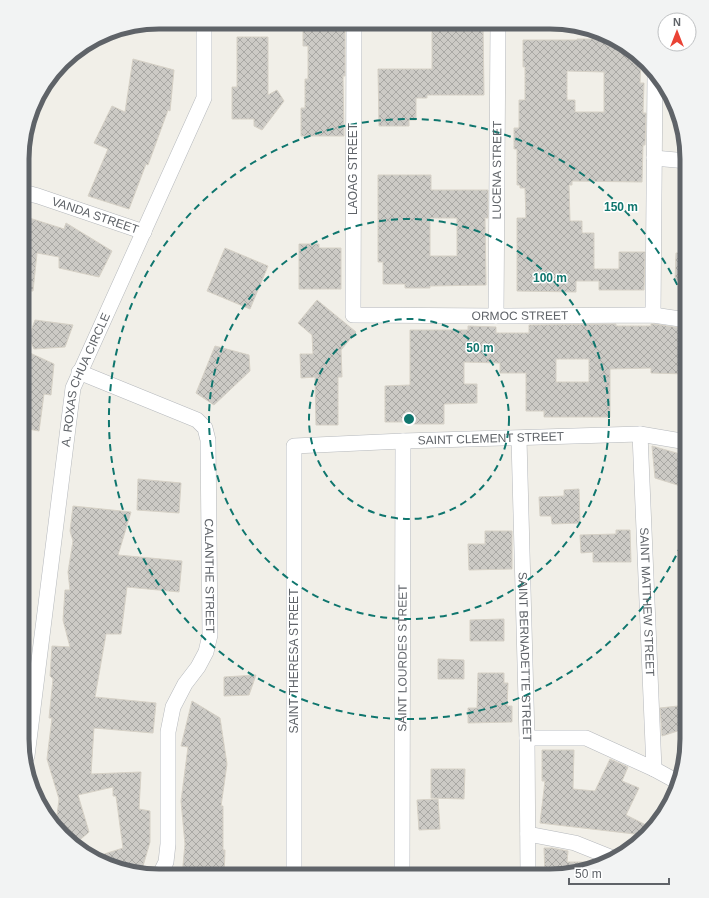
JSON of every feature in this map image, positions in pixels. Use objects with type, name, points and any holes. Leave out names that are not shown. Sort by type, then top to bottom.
[{"type":"street","name":"A. ROXAS CHUA CIRCLE","points":[[29,740],[73,388],[204,98],[204,29]]},
{"type":"street","name":"LAOAG STREET","points":[[353,315],[354,29]]},
{"type":"street","name":"LUCENA STREET","points":[[496,316],[498,29]]},
{"type":"street","points":[[653,315],[655,83]]},
{"type":"street","points":[[654,158],[680,160]]},
{"type":"street","name":"VANDA STREET","points":[[29,194],[144,232]]},
{"type":"street","name":"ORMOC STREET","points":[[353,315],[653,315],[680,319]]},
{"type":"street","name":"CALANTHE STREET","points":[[79,372],[197,420],[205,428],[208,440],[210,635],[206,652],[172,707],[168,732],[168,844],[166,862],[162,869]]},
{"type":"street","name":"SAINT CLEMENT STREET","points":[[294,446],[403,441],[518,439],[640,434],[680,441]]},
{"type":"street","name":"SAINT MATTHEW STREET","points":[[640,434],[654,769]]},
{"type":"street","name":"SAINT BERNADETTE STREET","points":[[518,439],[527,738],[528,869]]},
{"type":"street","name":"SAINT LOURDES STREET","points":[[402,869],[403,441]]},
{"type":"street","name":"SAINT THERESA STREET","points":[[294,446],[294,869]]},
{"type":"street","points":[[527,738],[586,738],[654,769],[673,780]]},
{"type":"street","points":[[528,834],[575,843],[607,856]]},
{"type":"building","points":[[303,29],[345,29],[345,76],[343,76],[344,136],[301,136],[301,108],[305,108],[305,79],[308,79],[308,46],[303,46]]},
{"type":"building","points":[[432,29],[483,29],[484,95],[427,95],[427,98],[416,98],[416,120],[409,120],[409,126],[379,126],[378,69],[432,69]]},
{"type":"building","points":[[237,37],[268,37],[268,95],[277,90],[284,101],[262,130],[254,126],[254,119],[232,119],[232,87],[237,87]]},
{"type":"building","points":[[600,39],[615,46],[641,66],[640,83],[644,83],[643,113],[646,113],[642,182],[572,181],[572,185],[569,185],[570,221],[582,221],[582,233],[594,233],[594,269],[619,269],[619,252],[645,252],[644,290],[599,290],[599,281],[576,281],[576,292],[517,291],[517,218],[526,218],[525,188],[520,188],[520,185],[517,185],[517,149],[514,149],[514,128],[519,128],[519,100],[525,100],[523,40]],"holes":[[[567,71],[604,72],[604,112],[575,112],[575,100],[567,100]]]},
{"type":"building","points":[[133,59],[174,70],[170,111],[168,110],[148,165],[146,164],[129,209],[88,196],[108,149],[94,143],[112,106],[125,112]]},
{"type":"building","points":[[378,175],[431,175],[431,190],[488,190],[488,218],[485,218],[486,285],[405,288],[405,284],[383,284],[383,262],[378,262]],"holes":[[[430,218],[457,218],[457,256],[430,256]]]},
{"type":"building","points":[[29,218],[64,229],[66,223],[112,251],[99,277],[59,268],[59,257],[37,253],[33,291],[29,291]]},
{"type":"building","points":[[299,244],[319,244],[319,248],[341,248],[341,289],[299,289]]},
{"type":"building","points":[[225,248],[268,266],[250,309],[207,291]]},
{"type":"building","points":[[676,253],[680,253],[680,280],[675,280]]},
{"type":"building","points":[[317,300],[356,332],[341,350],[342,377],[338,377],[338,425],[316,425],[315,377],[301,378],[300,354],[313,354],[312,335],[298,323]]},
{"type":"building","points":[[35,320],[73,325],[65,347],[34,349],[29,337]]},
{"type":"building","points":[[616,324],[616,326],[651,326],[651,324],[654,324],[680,328],[680,374],[651,373],[651,368],[610,369],[610,417],[544,417],[544,411],[526,411],[526,373],[500,373],[500,363],[464,362],[464,384],[477,384],[477,403],[444,404],[444,424],[408,424],[408,422],[385,422],[385,386],[410,385],[410,330],[468,330],[468,326],[496,327],[496,333],[529,333],[529,325]],"holes":[[[556,359],[589,359],[589,382],[556,382]]]},
{"type":"building","points":[[215,346],[249,355],[250,371],[214,405],[196,393]]},
{"type":"building","points":[[30,353],[54,364],[51,395],[44,394],[39,431],[29,429]]},
{"type":"building","points":[[652,446],[680,454],[680,486],[655,478]]},
{"type":"building","points":[[138,479],[181,483],[179,513],[137,510]]},
{"type":"building","points":[[579,489],[580,523],[552,524],[551,516],[540,516],[539,497],[564,496],[564,490]]},
{"type":"building","points":[[73,506],[131,512],[118,555],[182,561],[179,592],[127,587],[121,634],[106,634],[95,697],[156,703],[153,733],[94,728],[91,774],[141,772],[139,809],[150,811],[150,842],[143,868],[117,862],[101,855],[123,848],[116,796],[113,796],[113,787],[78,795],[89,832],[79,841],[67,831],[57,819],[59,799],[47,759],[52,718],[49,718],[53,679],[50,676],[52,646],[70,647],[63,620],[65,590],[70,590],[68,572],[73,541],[70,531]]},
{"type":"building","points":[[616,530],[630,530],[631,562],[593,562],[593,552],[581,553],[580,535],[616,534]]},
{"type":"building","points":[[485,531],[512,531],[512,569],[469,570],[468,544],[485,544]]},
{"type":"building","points":[[504,619],[504,641],[470,641],[470,620]]},
{"type":"building","points":[[438,659],[464,660],[464,679],[438,679]]},
{"type":"building","points":[[478,673],[504,673],[504,683],[508,683],[507,706],[512,706],[512,722],[468,723],[468,708],[477,708]]},
{"type":"building","points":[[256,675],[249,695],[224,696],[224,677]]},
{"type":"building","points":[[192,701],[220,718],[227,764],[221,806],[223,806],[224,869],[183,869],[185,844],[181,801],[188,747],[181,746]]},
{"type":"building","points":[[680,706],[680,730],[662,736],[660,708]]},
{"type":"building","points":[[542,750],[574,750],[573,789],[595,791],[610,759],[628,767],[622,781],[639,788],[626,815],[647,825],[638,834],[540,823],[545,781],[542,781]]},
{"type":"building","points":[[431,769],[465,769],[464,799],[431,798]]},
{"type":"building","points":[[438,799],[440,829],[419,830],[417,800]]},
{"type":"building","points":[[544,848],[568,851],[567,862],[592,862],[567,868],[545,869]]}]
